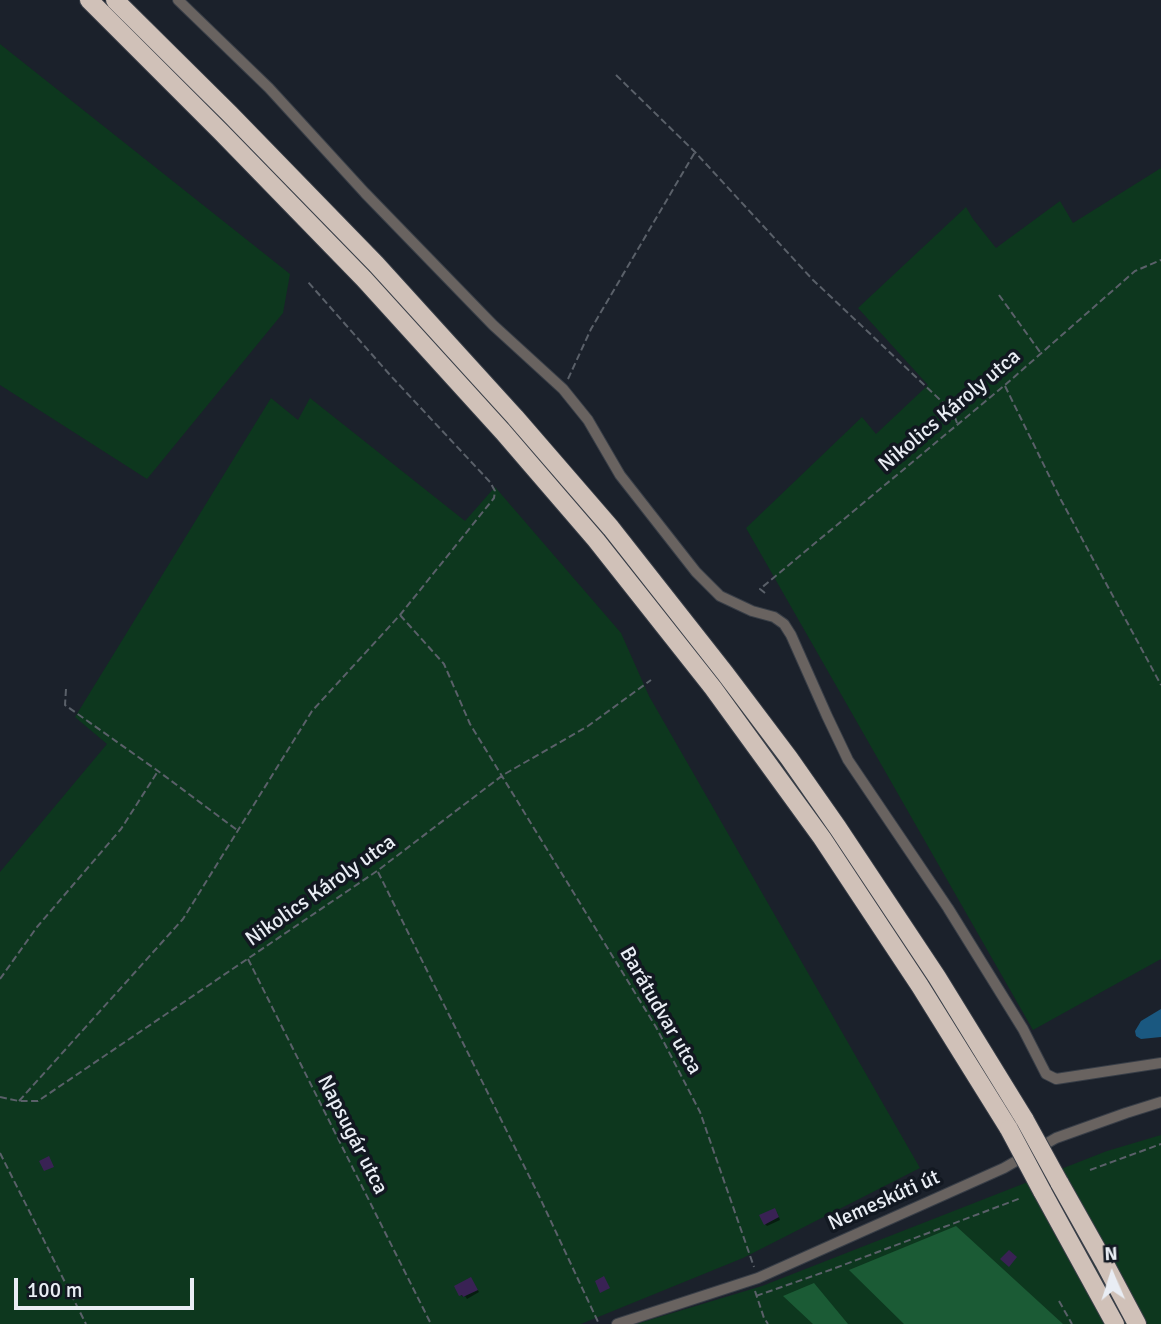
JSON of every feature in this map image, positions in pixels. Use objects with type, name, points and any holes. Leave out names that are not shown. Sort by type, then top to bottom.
[{"type":"highway","points":[[89,0],[364,279],[503,432],[604,550],[713,688],[815,828],[920,986],[1009,1129],[1115,1324]]},
{"type":"highway","points":[[115,0],[230,114],[392,282],[515,417],[611,528],[725,673],[838,828],[937,977],[1026,1120],[1137,1324]]},
{"type":"street","points":[[178,0],[269,88],[365,193],[485,317],[563,389],[589,420],[620,475],[696,572],[720,596],[752,611],[774,617],[784,624],[848,760],[948,908],[1023,1029],[1046,1074],[1056,1079],[1161,1063]]},
{"type":"street","name":"Nemeskúti út","points":[[617,1324],[755,1279],[1004,1168],[1056,1138],[1161,1102]]},
{"type":"path","points":[[616,75],[695,152],[813,280],[953,412],[958,424]]},
{"type":"path","points":[[563,389],[591,329],[695,152]]},
{"type":"path","name":"Nikolics Károly utca","points":[[765,593],[760,589],[1005,385],[1135,271],[1161,260]]},
{"type":"path","points":[[19,1101],[183,919],[312,711],[400,615],[494,498],[495,491],[490,482],[308,282]]},
{"type":"path","points":[[999,295],[1040,353]]},
{"type":"path","points":[[1005,385],[1062,500],[1161,685]]},
{"type":"path","name":"Barátudvar utca","points":[[400,615],[444,664],[470,724],[656,1027],[700,1112],[768,1324]]},
{"type":"path","name":"Nikolics Károly utca","points":[[0,1097],[38,1101],[377,871],[503,775],[588,726],[651,680]]},
{"type":"path","points":[[66,689],[65,705],[238,831]]},
{"type":"path","points":[[0,979],[37,927],[121,828],[158,771]]},
{"type":"path","points":[[377,871],[540,1198],[599,1324]]},
{"type":"path","name":"Napsugár utca","points":[[248,959],[431,1324]]},
{"type":"path","points":[[1090,1170],[1161,1144]]},
{"type":"path","points":[[0,1153],[86,1324]]},
{"type":"path","points":[[757,1296],[1021,1198]]},
{"type":"path","points":[[1059,1301],[1072,1324]]},
{"type":"green space","points":[[0,44],[290,274],[283,313],[147,479],[0,385]]},
{"type":"green space","points":[[1161,168],[1161,959],[1033,1030],[746,528],[862,417],[876,434],[928,385],[858,308],[966,207],[996,248],[1060,201],[1073,223]]},
{"type":"green space","points":[[271,398],[298,420],[310,398],[465,521],[495,487],[621,633],[649,696],[920,1168],[743,1258],[581,1324],[0,1324],[0,872],[107,744],[75,717]]},
{"type":"green space","points":[[1161,1135],[1161,1324],[636,1324],[762,1286],[1107,1151]]},
{"type":"green space","points":[[956,1226],[1063,1324],[904,1324],[849,1270]]},
{"type":"green space","points":[[814,1283],[848,1324],[813,1324],[783,1296]]},
{"type":"water","points":[[1161,1009],[1161,1037],[1141,1039],[1136,1036],[1135,1031],[1141,1021]]},
{"type":"building","points":[[49,1156],[54,1167],[44,1171],[39,1161]]},
{"type":"building","points":[[775,1208],[779,1217],[764,1225],[759,1215]]},
{"type":"building","points":[[1009,1250],[1017,1257],[1009,1267],[1000,1259]]},
{"type":"building","points":[[604,1276],[610,1288],[600,1293],[595,1281]]},
{"type":"building","points":[[471,1277],[478,1290],[463,1297],[459,1296],[454,1286]]}]
